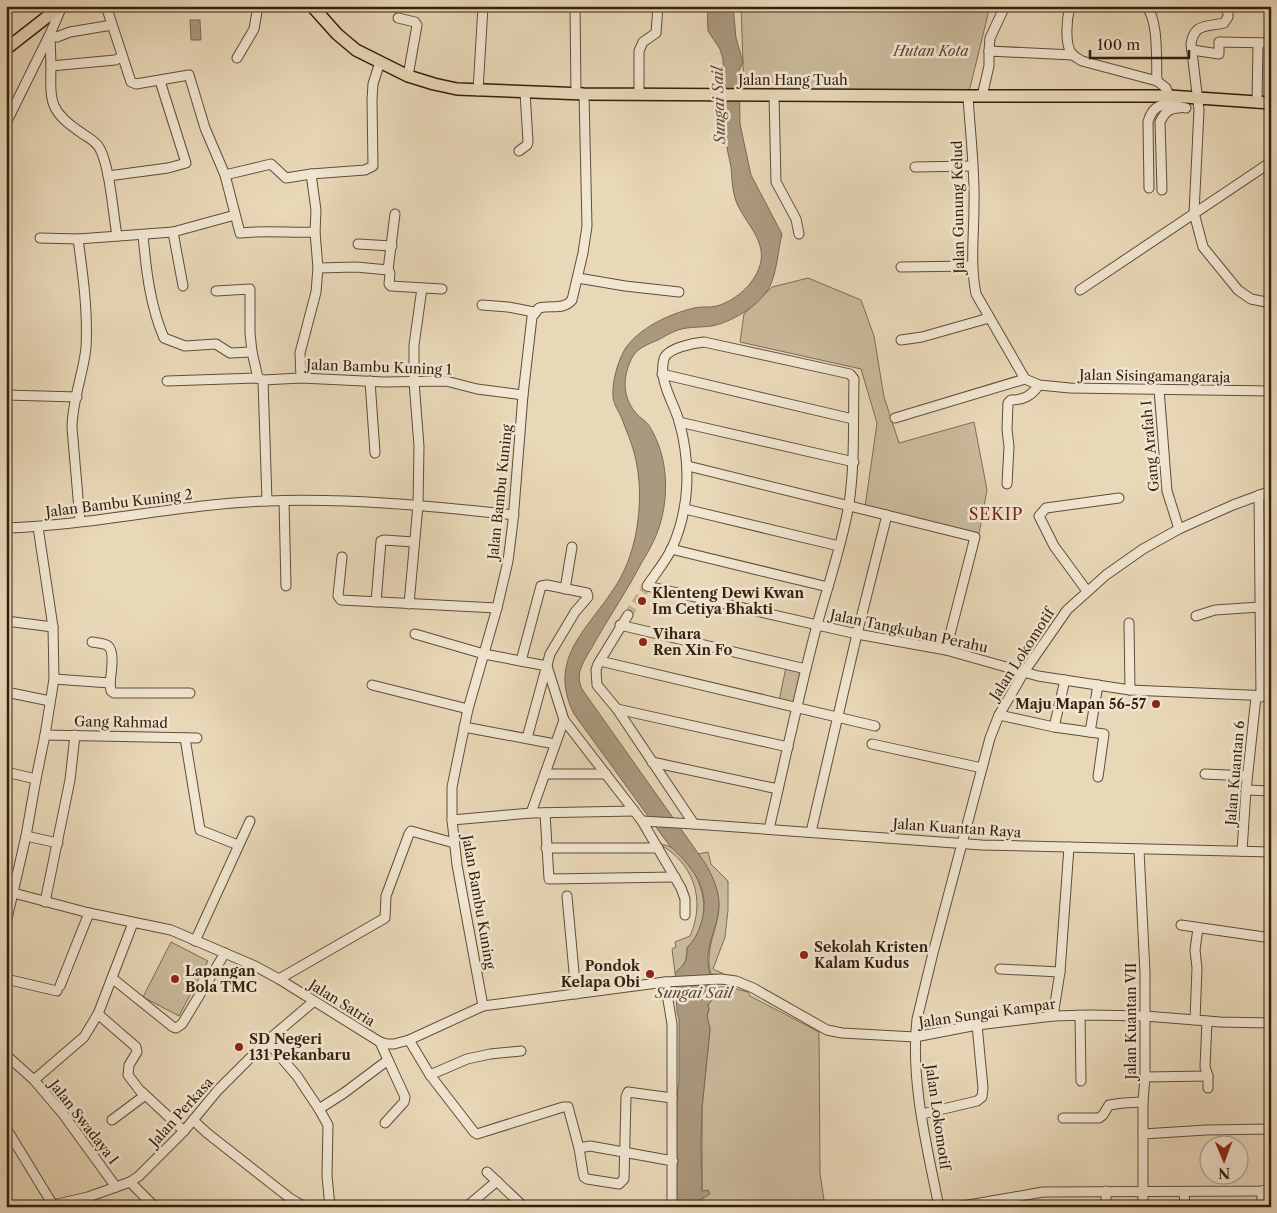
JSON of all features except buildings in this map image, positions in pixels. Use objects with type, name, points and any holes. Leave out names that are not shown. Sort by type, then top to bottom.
[{"type":"main road","points":[[6,49],[61,6]]},
{"type":"main road","name":"Jalan Hang Tuah","points":[[312,6],[337,34],[356,50],[408,76],[457,89],[478,91],[719,95],[1169,96],[1271,103]]},
{"type":"street","points":[[6,123],[50,34],[61,6]]},
{"type":"street","points":[[106,6],[131,82],[136,84],[189,75],[205,128],[225,175],[240,233],[261,231],[315,232]]},
{"type":"street","points":[[237,58],[254,29],[258,6]]},
{"type":"street","points":[[478,91],[483,6]]},
{"type":"street","points":[[482,305],[534,312],[545,306],[564,306],[572,300],[578,278],[587,226],[575,6]]},
{"type":"street","points":[[639,94],[639,51],[643,42],[656,33],[658,6]]},
{"type":"street","points":[[982,96],[989,66],[990,38],[1005,6]]},
{"type":"street","points":[[1070,6],[1067,26],[1069,45],[1073,55]]},
{"type":"street","points":[[1146,6],[1152,14],[1157,81]]},
{"type":"street","points":[[1223,6],[1228,12],[1224,23],[1198,28],[1195,31],[1191,44],[1199,110],[1194,213],[1203,247],[1238,290],[1251,299],[1271,303]]},
{"type":"street","points":[[398,18],[415,22],[417,25],[408,76]]},
{"type":"street","points":[[50,34],[57,37],[70,32],[112,25]]},
{"type":"street","points":[[50,34],[51,94],[53,105],[58,115],[97,143],[101,150],[108,176],[117,236]]},
{"type":"street","points":[[1192,50],[1218,54],[1219,42],[1271,43]]},
{"type":"street","points":[[1257,103],[1258,43]]},
{"type":"street","points":[[989,51],[1073,55],[1082,61],[1157,81],[1166,88],[1169,96]]},
{"type":"street","points":[[52,66],[115,60],[122,57]]},
{"type":"street","points":[[225,175],[271,164],[286,178],[365,170],[373,166],[373,84],[380,62]]},
{"type":"street","points":[[108,176],[168,168],[186,163],[160,80]]},
{"type":"street","points":[[519,151],[528,142],[525,92]]},
{"type":"street","points":[[774,95],[776,182],[796,219],[799,234]]},
{"type":"street","name":"Jalan Gunung Kelud","points":[[968,96],[974,203],[972,266],[976,294],[1025,379]]},
{"type":"street","points":[[1149,188],[1148,122],[1150,114],[1156,107],[1163,104],[1199,110]]},
{"type":"street","points":[[1162,190],[1160,122],[1164,114],[1173,108],[1186,108]]},
{"type":"street","points":[[1080,290],[1271,162]]},
{"type":"street","points":[[915,167],[972,166]]},
{"type":"street","points":[[301,378],[300,353],[316,292],[318,268],[315,232],[316,210],[311,174]]},
{"type":"street","points":[[395,214],[388,270],[390,273],[389,284],[391,286],[442,289]]},
{"type":"street","points":[[40,238],[78,239],[173,232],[235,215]]},
{"type":"street","points":[[173,232],[183,286]]},
{"type":"street","points":[[143,234],[145,268],[158,325],[164,338],[185,346],[216,344],[230,353],[252,352]]},
{"type":"street","points":[[78,239],[86,323],[83,372],[72,415],[80,521]]},
{"type":"street","points":[[358,244],[392,246]]},
{"type":"street","points":[[901,267],[972,266]]},
{"type":"street","points":[[318,268],[356,267],[388,270]]},
{"type":"street","points":[[578,278],[679,292]]},
{"type":"street","points":[[409,604],[418,505],[419,446],[414,382],[414,345],[422,288]]},
{"type":"street","points":[[216,291],[250,289],[252,352],[260,379],[267,501]]},
{"type":"street","name":"Jalan Bambu Kuning","points":[[483,1006],[457,865],[452,820],[452,787],[468,709],[497,608],[508,561],[514,514],[523,395],[534,312]]},
{"type":"street","points":[[901,340],[922,337],[989,318]]},
{"type":"street","points":[[769,829],[806,669],[817,626],[828,587],[839,546],[849,505],[854,462],[854,379],[850,374],[704,342],[690,344],[665,354],[662,374],[679,422],[688,466],[685,509],[671,549],[828,587]]},
{"type":"street","points":[[662,374],[853,419]]},
{"type":"street","name":"Jalan Bambu Kuning 1","points":[[167,381],[301,378],[414,382],[446,381],[477,389],[523,395]]},
{"type":"street","points":[[895,418],[1025,379],[1039,385],[1034,393],[1027,398],[1010,400],[1008,403],[1007,429],[1009,447],[1007,484]]},
{"type":"street","points":[[370,381],[375,452]]},
{"type":"street","name":"Jalan Sisingamangaraja","points":[[1039,385],[1070,388],[1271,391]]},
{"type":"street","name":"Gang Arafah I","points":[[1159,389],[1167,491],[1179,528]]},
{"type":"street","points":[[6,395],[77,397]]},
{"type":"street","points":[[679,422],[854,462]]},
{"type":"street","points":[[688,466],[975,537],[946,650]]},
{"type":"street","name":"Jalan Lokomotif","points":[[939,1207],[916,1080],[915,1037],[917,1019],[982,768],[998,716],[1024,672],[1067,610],[1106,575],[1143,549],[1179,528],[1271,491]]},
{"type":"street","name":"Jalan Kuantan 6","points":[[1242,851],[1247,776],[1258,697],[1260,607],[1259,495]]},
{"type":"street","points":[[1087,591],[1054,546],[1039,516],[1046,508],[1119,498]]},
{"type":"street","name":"Jalan Bambu Kuning 2","points":[[6,923],[10,892],[26,836],[54,679],[53,627],[38,527],[267,501],[418,505],[514,514]]},
{"type":"street","points":[[284,501],[286,586]]},
{"type":"street","points":[[685,509],[839,546]]},
{"type":"street","points":[[811,832],[886,515]]},
{"type":"street","points":[[6,528],[38,527]]},
{"type":"street","points":[[376,602],[381,542],[384,540],[414,542]]},
{"type":"street","points":[[565,588],[572,547]]},
{"type":"street","name":"Jalan Tangkuban Perahu","points":[[671,549],[647,586],[817,626],[946,650],[1038,676],[1130,690],[1258,697],[1271,696]]},
{"type":"street","points":[[342,557],[338,596],[341,600],[497,608]]},
{"type":"street","points":[[521,661],[541,586],[544,584],[587,593],[588,596],[575,612],[550,654],[527,738]]},
{"type":"street","points":[[1196,616],[1215,610],[1260,607]]},
{"type":"street","points":[[628,615],[620,625],[596,670],[597,685],[617,709],[694,824]]},
{"type":"street","points":[[6,621],[53,627]]},
{"type":"street","points":[[1129,624],[1130,690]]},
{"type":"street","points":[[620,625],[806,669]]},
{"type":"street","points":[[415,634],[484,654],[547,666]]},
{"type":"street","points":[[92,642],[107,645],[111,648],[110,683]]},
{"type":"street","points":[[600,661],[874,726]]},
{"type":"street","points":[[547,666],[564,720],[634,811],[645,822],[675,877],[684,899],[686,915]]},
{"type":"street","name":"Gang Rahmad","points":[[54,679],[110,683],[111,691],[114,693],[190,693]]},
{"type":"street","points":[[1054,727],[1064,680]]},
{"type":"street","points":[[372,685],[468,709]]},
{"type":"street","points":[[1090,732],[1098,685]]},
{"type":"street","points":[[6,692],[50,701]]},
{"type":"street","points":[[617,709],[788,748]]},
{"type":"street","points":[[998,716],[1104,734],[1098,778]]},
{"type":"street","points":[[531,813],[564,720]]},
{"type":"street","points":[[464,727],[555,744]]},
{"type":"street","name":"Gang Rahmad","points":[[45,735],[197,738]]},
{"type":"street","points":[[45,902],[70,780],[75,735]]},
{"type":"street","points":[[185,738],[200,828],[202,831],[238,845]]},
{"type":"street","points":[[872,744],[982,768]]},
{"type":"street","points":[[652,762],[778,789]]},
{"type":"street","points":[[6,772],[36,779]]},
{"type":"street","points":[[545,774],[606,774]]},
{"type":"street","points":[[1205,774],[1247,776]]},
{"type":"street","points":[[1246,790],[1271,790]]},
{"type":"street","points":[[452,820],[545,812],[634,811]]},
{"type":"street","points":[[545,812],[548,877],[550,879],[675,877]]},
{"type":"street","points":[[195,940],[250,821]]},
{"type":"street","name":"Jalan Kuantan Raya","points":[[645,822],[982,845],[1271,852]]},
{"type":"street","points":[[279,979],[385,918],[386,896],[411,831],[454,843]]},
{"type":"street","points":[[26,836],[58,843]]},
{"type":"street","points":[[546,848],[658,848]]},
{"type":"street","points":[[1053,1016],[1060,972],[1069,848]]},
{"type":"street","name":"Jalan Kuantan VII","points":[[1139,850],[1146,973],[1143,1207]]},
{"type":"street","name":"Jalan Satria","points":[[10,892],[89,913],[171,930],[255,966],[380,1042],[387,1044],[408,1040],[483,1006],[668,982]]},
{"type":"street","points":[[567,896],[576,994]]},
{"type":"street","points":[[6,978],[58,989],[89,913]]},
{"type":"street","points":[[34,1080],[84,1037],[98,1014],[133,923]]},
{"type":"street","points":[[1181,926],[1271,938]]},
{"type":"street","points":[[1195,1020],[1197,968],[1195,950],[1198,928]]},
{"type":"street","points":[[112,978],[172,1027],[176,1028],[182,1024],[225,953]]},
{"type":"street","points":[[1000,969],[1060,972]]},
{"type":"street","name":"Jalan Sungai Kampar","points":[[668,982],[721,979],[736,981],[753,988],[827,1030],[834,1032],[915,1037],[977,1025],[1053,1016],[1080,1015],[1145,1016],[1207,1021],[1271,1023]]},
{"type":"street","points":[[668,982],[672,1024],[672,1207]]},
{"type":"street","name":"Jalan Perkasa","points":[[52,1206],[130,1182],[151,1165],[184,1131],[218,1090],[268,1041],[313,1002]]},
{"type":"street","points":[[98,1014],[136,1047],[137,1052],[129,1065],[128,1075],[142,1092],[184,1131]]},
{"type":"street","points":[[1080,1015],[1080,1081]]},
{"type":"street","points":[[1207,1021],[1205,1067],[1208,1076],[1208,1088]]},
{"type":"street","points":[[922,1114],[977,1101],[982,1097],[983,1088],[977,1025]]},
{"type":"street","points":[[408,1040],[430,1075],[477,1134],[566,1106],[579,1148],[584,1177],[622,1183],[624,1179],[623,1151],[626,1097],[629,1091],[672,1098]]},
{"type":"street","points":[[268,1041],[297,1076],[328,1125],[327,1176],[330,1207]]},
{"type":"street","points":[[380,1042],[405,1097],[404,1102],[385,1123]]},
{"type":"street","points":[[430,1075],[467,1059],[490,1054],[521,1051]]},
{"type":"street","name":"Jalan Swadaya I","points":[[6,1055],[34,1080],[63,1114],[116,1187]]},
{"type":"street","points":[[319,1109],[388,1060]]},
{"type":"street","points":[[1145,1077],[1208,1076]]},
{"type":"street","points":[[112,1120],[144,1096],[142,1092]]},
{"type":"street","points":[[1063,1118],[1099,1118],[1109,1105],[1123,1102],[1143,1102]]},
{"type":"street","points":[[193,1120],[291,1199],[305,1207]]},
{"type":"street","points":[[6,1128],[52,1206]]},
{"type":"street","points":[[1143,1134],[1206,1130],[1271,1129]]},
{"type":"street","points":[[579,1148],[590,1146],[673,1161]]},
{"type":"street","points":[[487,1172],[524,1207]]},
{"type":"street","points":[[470,1207],[470,1204],[497,1181]]},
{"type":"street","points":[[130,1182],[155,1207]]},
{"type":"street","points":[[957,1207],[1043,1192],[1266,1190],[1262,1207]]},
{"type":"street","points":[[1106,1191],[1106,1207]]},
{"type":"street","points":[[1184,1192],[1186,1207]]},
{"type":"street","points":[[1013,1197],[1015,1207]]},
{"type":"street","points":[[78,1199],[85,1207]]},
{"type":"green space","name":"Hutan Kota","points":[[741,6],[990,6],[968,96],[744,92]]},
{"type":"green space","points":[[808,278],[861,300],[874,336],[884,397],[899,443],[974,422],[987,490],[979,534],[865,507],[877,423],[861,369],[740,342],[744,314],[772,287]]},
{"type":"green space","points":[[786,667],[802,670],[794,705],[779,701]]},
{"type":"green space","points":[[659,844],[670,847],[685,860],[698,881],[704,904],[700,927],[695,938],[687,948],[685,962],[675,973],[672,949],[676,947],[675,942],[690,936],[697,909],[696,896],[694,884],[681,861]]},
{"type":"green space","points":[[708,852],[711,864],[728,881],[728,910],[725,937],[713,969],[726,975],[711,974],[709,966],[711,945],[719,907],[714,883],[698,854]]},
{"type":"green space","name":"Lapangan Bola TMC","points":[[171,942],[208,961],[179,1016],[143,997]]},
{"type":"green space","points":[[711,987],[729,987],[748,992],[750,996],[819,1032],[820,1173],[825,1207],[700,1207],[702,1191],[702,1108],[710,1029],[707,1016],[708,1004],[712,994]]},
{"type":"water","name":"Sungai Sail","points":[[707,6],[733,6],[736,38],[743,62],[739,71],[740,124],[751,175],[782,234],[770,286],[754,305],[731,319],[716,325],[687,328],[673,332],[641,348],[633,356],[627,370],[626,392],[631,406],[650,427],[660,451],[666,486],[664,510],[650,547],[585,659],[579,677],[580,685],[584,692],[705,863],[714,882],[719,902],[719,910],[708,955],[713,991],[708,1005],[707,1016],[710,1029],[702,1108],[702,1191],[708,1190],[710,1194],[700,1200],[700,1207],[675,1207],[679,1020],[675,973],[685,962],[687,948],[700,928],[704,898],[697,878],[691,869],[669,845],[574,714],[567,695],[565,678],[567,662],[573,647],[621,577],[636,533],[639,513],[638,472],[630,440],[613,398],[614,379],[622,354],[631,341],[655,323],[694,308],[717,306],[739,295],[751,283],[761,261],[761,252],[756,236],[738,206],[734,194],[724,127],[723,59],[720,49],[708,31]]},
{"type":"water","points":[[190,20],[200,20],[201,40],[191,40]]},
{"type":"tunnel","points":[[628,615],[647,586]]},
{"type":"place","name":"Klenteng Dewi Kwan Im Cetiya Bhakti","points":[[642,601]]},
{"type":"place","name":"Vihara Ren Xin Fo","points":[[643,642]]},
{"type":"place","name":"Maju Mapan 56-57","points":[[1156,704]]},
{"type":"place","name":"Sekolah Kristen Kalam Kudus","points":[[804,955]]},
{"type":"place","name":"Pondok Kelapa Obi","points":[[650,974]]},
{"type":"place","name":"Lapangan Bola TMC","points":[[175,979]]},
{"type":"place","name":"SD Negeri 131 Pekanbaru","points":[[239,1047]]},
{"type":"district","name":"SEKIP","points":[[996,514]]}]
